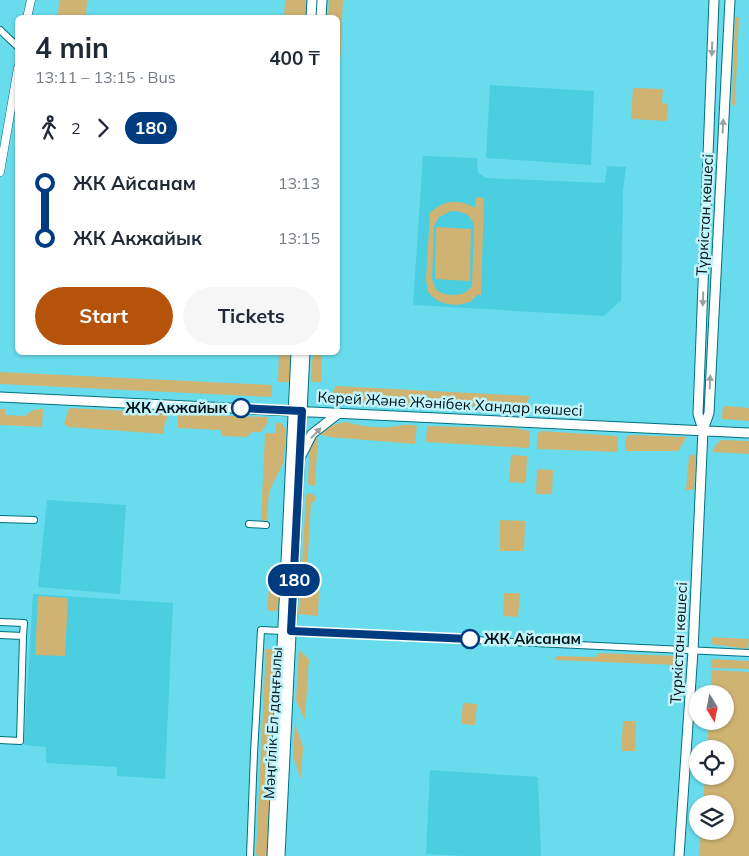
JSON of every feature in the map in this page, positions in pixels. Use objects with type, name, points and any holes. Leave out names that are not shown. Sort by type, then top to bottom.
[{"type":"main road","points":[[311,15],[312,0]]},
{"type":"main road","points":[[321,15],[322,0]]},
{"type":"main road","name":"Түркістан көшесі","points":[[703,430],[698,414],[714,0]]},
{"type":"main road","name":"Түркістан көшесі","points":[[679,856],[693,651],[703,430],[708,413],[730,0]]},
{"type":"main road","name":"Мәңгілік Ел даңғылы","points":[[280,856],[292,410],[296,355]]},
{"type":"main road","name":"Мәңгілік Ел даңғылы","points":[[272,856],[305,355]]},
{"type":"main road","name":"Керей Және Жәнібек Хандар көшесі","points":[[0,397],[749,433]]},
{"type":"main road","points":[[299,459],[312,434],[339,412]]},
{"type":"street","points":[[28,15],[31,0]]},
{"type":"street","points":[[0,30],[15,44]]},
{"type":"street","points":[[0,172],[2,151],[15,84]]},
{"type":"street","points":[[0,519],[34,520]]},
{"type":"street","points":[[249,524],[266,525]]},
{"type":"street","points":[[0,622],[24,623],[20,741],[0,740]]},
{"type":"street","points":[[250,856],[261,630],[749,653]]},
{"type":"street","points":[[0,635],[23,636]]},
{"type":"shaded area","points":[[59,0],[87,0],[86,15],[58,15]]},
{"type":"shaded area","points":[[285,0],[306,0],[304,15],[284,15]]},
{"type":"shaded area","points":[[329,0],[343,0],[340,65],[340,15],[328,15]]},
{"type":"shaded area","points":[[735,17],[739,17],[735,106],[732,104]]},
{"type":"shaded area","points":[[490,85],[594,91],[591,165],[486,158]]},
{"type":"shaded area","points":[[633,88],[663,89],[662,103],[668,104],[667,121],[631,119]]},
{"type":"shaded area","points":[[423,156],[477,158],[478,172],[486,178],[605,183],[607,166],[626,167],[623,191],[621,300],[604,316],[413,305]]},
{"type":"shaded area","points":[[476,197],[484,198],[481,295],[477,295],[466,303],[448,304],[436,299],[428,291],[426,280],[430,213],[440,205],[451,202],[463,203],[475,208]],"holes":[[[451,211],[462,212],[468,215],[474,225],[472,286],[466,292],[452,295],[438,291],[432,280],[434,226],[439,217]]]},
{"type":"shaded area","points":[[436,227],[471,229],[470,281],[435,279]]},
{"type":"shaded area","points":[[279,355],[291,355],[289,382],[278,382]]},
{"type":"shaded area","points":[[314,355],[322,355],[321,382],[311,382],[312,360]]},
{"type":"shaded area","points":[[0,372],[272,385],[272,397],[0,384]]},
{"type":"shaded area","points":[[336,386],[530,396],[524,408],[328,401]]},
{"type":"shaded area","points":[[723,406],[749,408],[749,421],[722,419]]},
{"type":"shaded area","points":[[69,408],[169,413],[164,427],[164,434],[69,427],[64,424]]},
{"type":"shaded area","points":[[0,409],[5,409],[5,415],[25,416],[33,410],[43,409],[42,427],[0,425]]},
{"type":"shaded area","points":[[178,414],[267,417],[267,424],[261,432],[252,432],[247,437],[221,436],[221,430],[178,428]]},
{"type":"shaded area","points":[[346,422],[373,427],[417,426],[415,444],[329,437],[318,434],[331,426]]},
{"type":"shaded area","points":[[276,423],[281,423],[285,428],[283,463],[269,492],[267,520],[261,521],[265,433],[276,433]]},
{"type":"shaded area","points":[[427,427],[514,428],[530,432],[530,446],[527,448],[426,442]]},
{"type":"shaded area","points":[[541,431],[617,436],[618,452],[537,449],[537,434]]},
{"type":"shaded area","points":[[318,434],[315,486],[308,484],[310,441]]},
{"type":"shaded area","points":[[627,436],[687,437],[678,451],[625,451],[625,440]]},
{"type":"shaded area","points":[[721,440],[749,441],[749,454],[712,452]]},
{"type":"shaded area","points":[[511,455],[527,456],[526,483],[509,482]]},
{"type":"shaded area","points":[[696,455],[694,490],[686,490],[689,456]]},
{"type":"shaded area","points":[[537,469],[553,470],[552,494],[536,494]]},
{"type":"shaded area","points":[[308,493],[313,494],[316,498],[311,503],[307,573],[311,576],[309,583],[305,584],[301,581],[306,496]]},
{"type":"shaded area","points":[[47,500],[126,505],[120,594],[38,587]]},
{"type":"shaded area","points":[[500,520],[525,521],[524,551],[500,551]]},
{"type":"shaded area","points":[[271,564],[280,587],[278,611],[267,611]]},
{"type":"shaded area","points":[[319,590],[318,616],[298,614],[300,594]]},
{"type":"shaded area","points":[[504,593],[520,593],[518,617],[503,616]]},
{"type":"shaded area","points":[[33,594],[173,603],[165,779],[117,776],[117,767],[46,763],[46,747],[24,745]]},
{"type":"shaded area","points":[[38,596],[68,598],[65,656],[35,655]]},
{"type":"shaded area","points":[[712,637],[749,639],[748,649],[711,644]]},
{"type":"shaded area","points":[[266,649],[276,649],[267,856],[258,856],[256,854]]},
{"type":"shaded area","points":[[299,650],[309,659],[305,720],[296,700]]},
{"type":"shaded area","points":[[599,653],[676,656],[675,665],[554,660],[557,656],[596,657]]},
{"type":"shaded area","points":[[711,659],[749,661],[749,669],[711,668]]},
{"type":"shaded area","points":[[712,670],[749,672],[749,856],[699,856],[700,840],[734,840],[734,795],[704,795],[704,785],[734,785],[734,740],[708,740],[708,730],[734,730],[734,685],[711,685]]},
{"type":"shaded area","points":[[463,703],[477,704],[475,725],[461,724]]},
{"type":"shaded area","points":[[623,721],[636,721],[635,751],[621,751]]},
{"type":"shaded area","points":[[295,723],[303,747],[301,779],[293,756]]},
{"type":"shaded area","points":[[430,770],[538,777],[541,856],[426,854]]},
{"type":"bus line","name":"180","points":[[241,408],[302,411],[291,631],[470,639]]},
{"type":"place","name":"ЖК Акжайык","points":[[241,408]]},
{"type":"place","name":"ЖК Айсанам","points":[[470,639]]}]
